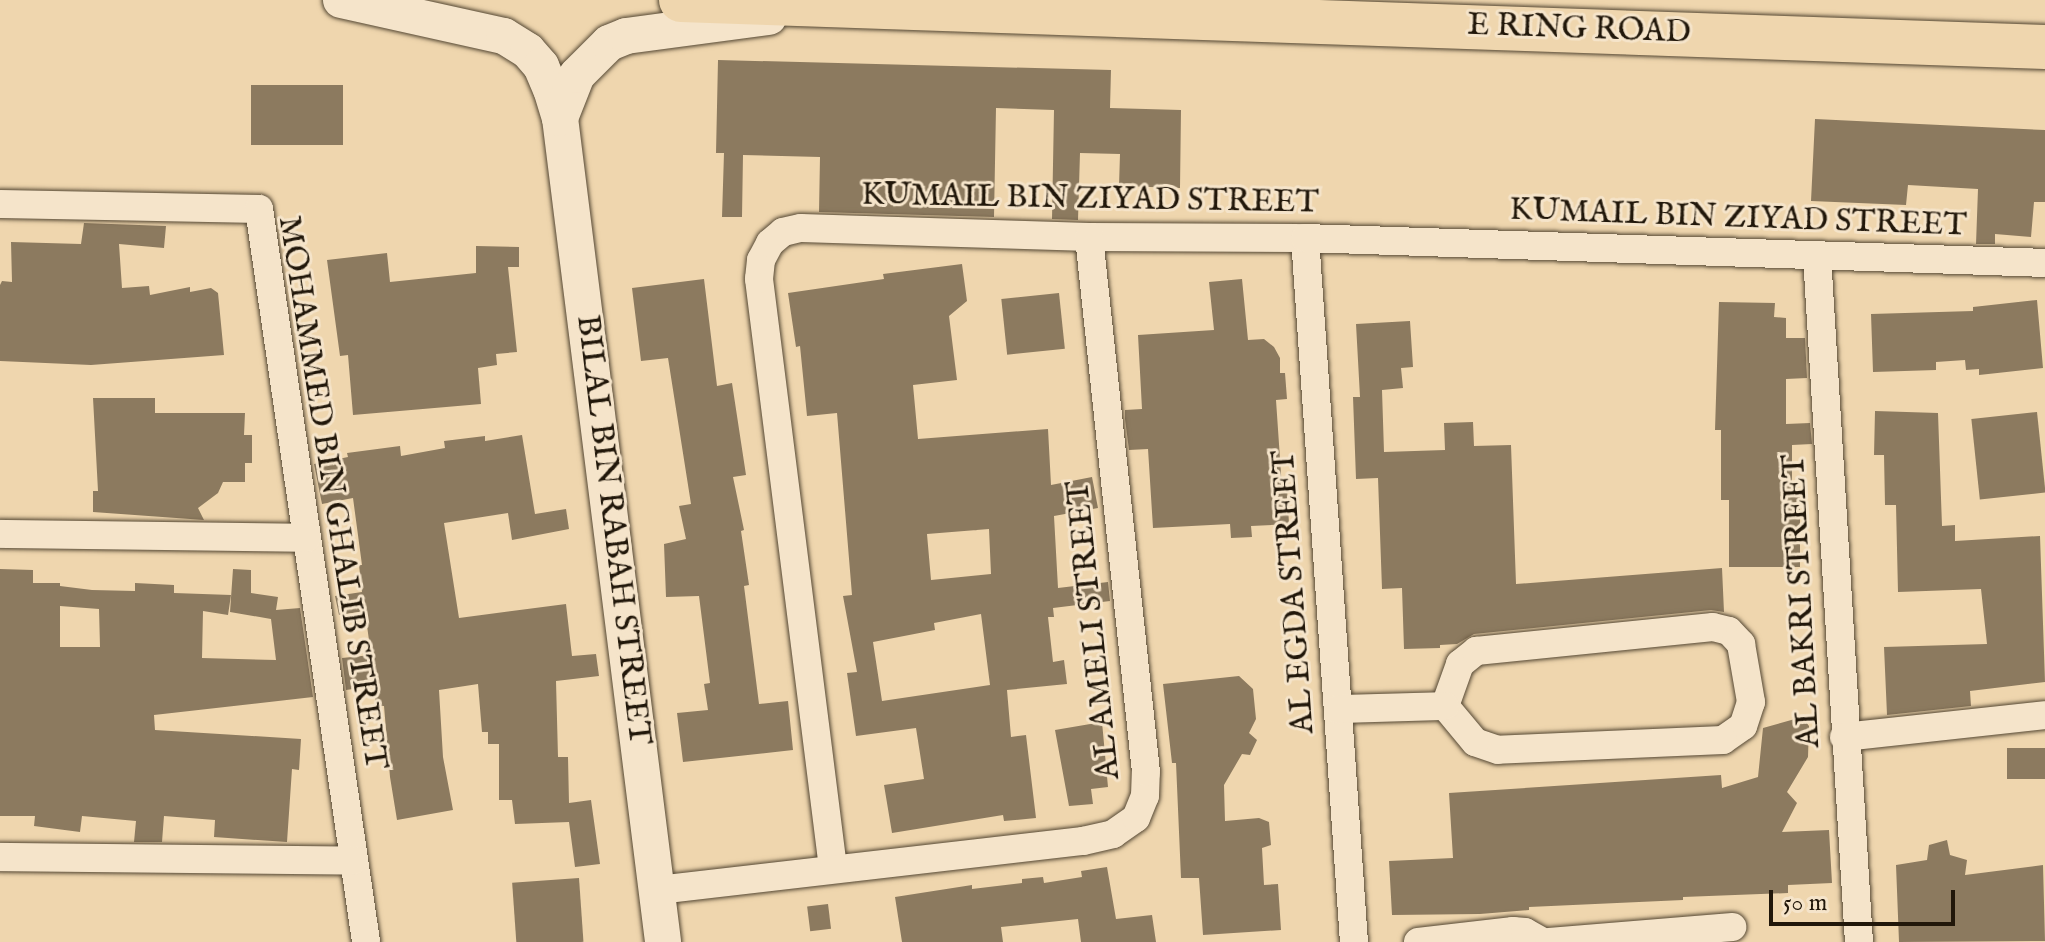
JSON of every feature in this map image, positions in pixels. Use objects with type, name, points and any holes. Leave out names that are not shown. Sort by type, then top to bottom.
[{"type":"main road","name":"E RING ROAD","points":[[681,0],[2045,47]]},
{"type":"street","name":"BILAL BIN RABAH STREET","points":[[341,0],[504,36],[528,51],[541,66],[560,118],[663,942]]},
{"type":"street","name":"BILAL BIN RABAH STREET","points":[[560,118],[571,87],[586,63],[598,50],[626,36],[864,5]]},
{"type":"street","name":"MOHAMMED BIN GHALIB STREET","points":[[0,204],[259,209],[366,942]]},
{"type":"street","name":"KUMAIL BIN ZIYAD STREET","points":[[833,868],[759,279],[761,260],[770,243],[783,232],[801,228],[1089,237],[1305,238],[2045,263]]},
{"type":"street","name":"AL AMELI STREET","points":[[658,890],[1083,841],[1113,834],[1136,818],[1145,796],[1146,772],[1089,237]]},
{"type":"street","name":"AL EGDA STREET","points":[[1305,238],[1354,942]]},
{"type":"street","name":"AL BAKRI STREET","points":[[1817,256],[1844,737],[1859,942]]},
{"type":"street","points":[[0,534],[307,538]]},
{"type":"street","points":[[1713,627],[1729,631],[1741,644],[1751,702],[1743,726],[1723,740],[1498,750],[1475,742],[1445,706],[1460,664],[1476,651],[1713,627]]},
{"type":"street","points":[[1338,709],[1445,706]]},
{"type":"street","points":[[1844,737],[2045,715]]},
{"type":"street","points":[[0,857],[353,861]]},
{"type":"street","points":[[1418,942],[1513,931],[1525,932],[1546,942],[1732,927]]},
{"type":"building","points":[[718,60],[1111,70],[1110,108],[1181,110],[1180,188],[1119,186],[1120,154],[1080,153],[1078,220],[1052,219],[1054,110],[996,108],[994,217],[819,212],[820,157],[743,155],[742,217],[722,217],[724,153],[716,153]]},
{"type":"building","points":[[251,85],[343,85],[343,145],[251,145]]},
{"type":"building","points":[[1815,119],[2045,130],[2045,202],[2034,202],[2031,237],[1995,234],[1995,244],[1976,244],[1978,189],[1908,185],[1906,205],[1811,201]]},
{"type":"building","points":[[84,223],[166,226],[164,248],[119,244],[122,288],[149,286],[150,295],[190,287],[190,292],[211,288],[218,293],[224,355],[91,365],[0,361],[0,285],[2,281],[12,282],[11,242],[81,244]]},
{"type":"building","points":[[476,246],[519,247],[519,267],[508,267],[517,352],[496,354],[497,365],[478,368],[481,404],[353,415],[348,355],[340,356],[327,260],[387,253],[390,282],[476,273]]},
{"type":"building","points":[[962,264],[967,301],[949,316],[957,380],[913,385],[918,439],[1048,429],[1051,485],[1092,477],[1098,508],[1054,516],[1058,588],[1108,582],[1110,601],[1053,608],[1054,617],[1048,617],[1053,662],[1064,660],[1067,684],[1007,690],[1011,737],[1026,735],[1036,818],[1004,821],[1003,815],[892,833],[884,785],[924,779],[916,728],[856,736],[847,673],[857,672],[843,596],[852,595],[837,413],[807,416],[800,346],[796,347],[788,293],[884,279],[883,274]],"holes":[[[989,529],[991,574],[931,580],[927,534]],[[981,614],[990,685],[882,701],[873,642],[935,630],[934,623]]]},
{"type":"building","points":[[704,279],[717,386],[732,383],[746,475],[733,477],[744,530],[741,531],[749,585],[744,586],[759,704],[788,701],[793,750],[683,762],[677,713],[708,710],[704,684],[710,683],[699,596],[666,597],[664,544],[686,539],[679,506],[691,504],[668,358],[641,361],[632,288]]},
{"type":"building","points":[[1242,279],[1248,340],[1264,339],[1274,347],[1280,358],[1280,373],[1285,373],[1287,399],[1276,400],[1282,488],[1287,487],[1289,524],[1251,526],[1252,537],[1231,538],[1230,524],[1153,528],[1148,449],[1129,450],[1125,419],[1125,410],[1142,409],[1138,335],[1214,330],[1209,282]]},
{"type":"building","points":[[1059,293],[1065,349],[1007,355],[1001,299]]},
{"type":"building","points":[[2037,300],[2043,368],[1979,375],[1979,369],[1966,370],[1965,360],[1936,362],[1936,370],[1873,372],[1871,314],[1973,311],[1973,307]]},
{"type":"building","points":[[1719,302],[1775,303],[1774,317],[1786,318],[1786,338],[1805,338],[1807,378],[1786,379],[1786,424],[1810,423],[1812,444],[1792,445],[1792,494],[1800,494],[1800,567],[1729,567],[1729,500],[1721,500],[1721,430],[1715,430]]},
{"type":"building","points":[[1410,321],[1413,367],[1401,368],[1403,388],[1382,390],[1384,452],[1445,450],[1444,423],[1473,422],[1474,446],[1511,445],[1516,584],[1722,568],[1724,612],[1711,610],[1474,634],[1457,644],[1440,645],[1440,648],[1404,649],[1402,588],[1382,589],[1378,478],[1356,479],[1353,397],[1360,397],[1356,324]]},
{"type":"building","points":[[93,398],[155,398],[155,413],[245,413],[244,435],[252,435],[252,463],[245,463],[245,482],[223,482],[218,493],[198,508],[204,520],[93,512],[93,491],[98,491]]},
{"type":"building","points":[[1875,411],[1938,413],[1942,526],[1955,525],[1955,541],[2040,536],[2045,682],[1970,691],[1971,706],[1887,715],[1884,647],[1987,644],[1981,589],[1898,592],[1896,505],[1885,505],[1884,455],[1874,455]]},
{"type":"building","points":[[2037,412],[2045,493],[1980,499],[1971,419]]},
{"type":"building","points":[[522,435],[535,514],[566,509],[569,529],[512,540],[508,513],[444,523],[459,618],[566,604],[572,656],[596,654],[599,676],[556,681],[558,757],[568,757],[569,803],[591,800],[600,864],[575,867],[569,822],[515,824],[512,800],[499,800],[499,744],[488,744],[488,732],[482,732],[478,684],[439,690],[443,757],[453,810],[397,820],[384,706],[376,706],[374,686],[346,690],[342,658],[371,655],[365,611],[339,615],[335,596],[362,592],[359,565],[362,565],[353,498],[322,504],[314,464],[348,457],[347,453],[400,446],[401,456],[445,448],[444,441],[485,436],[485,441]]},
{"type":"building","points":[[0,569],[33,570],[33,583],[60,583],[60,586],[92,590],[135,591],[135,583],[174,585],[174,593],[231,595],[228,615],[203,611],[202,658],[276,660],[271,619],[230,612],[233,569],[251,570],[251,593],[278,597],[276,610],[300,608],[313,697],[154,715],[155,730],[301,739],[299,770],[292,769],[287,842],[214,837],[215,820],[164,816],[162,842],[134,842],[136,821],[82,816],[80,832],[34,826],[35,816],[0,816]],"holes":[[[60,606],[99,609],[100,647],[60,647]]]},
{"type":"building","points":[[1239,676],[1253,689],[1256,719],[1249,733],[1257,740],[1250,755],[1242,754],[1224,785],[1225,821],[1259,818],[1269,822],[1271,845],[1262,848],[1264,885],[1278,884],[1281,930],[1203,935],[1199,878],[1181,878],[1176,763],[1172,763],[1163,684]]},
{"type":"building","points":[[1802,717],[1809,726],[1808,757],[1787,792],[1797,803],[1782,832],[1829,830],[1832,883],[1788,885],[1788,893],[1529,907],[1529,910],[1480,914],[1392,915],[1389,861],[1453,858],[1449,793],[1721,775],[1722,788],[1758,777],[1763,728]]},
{"type":"building","points":[[1102,722],[1108,787],[1091,789],[1093,804],[1069,806],[1055,730]]},
{"type":"building","points":[[2007,748],[2045,748],[2045,779],[2007,779]]},
{"type":"building","points":[[1947,840],[1950,855],[1967,860],[1965,875],[2043,865],[2045,941],[1899,942],[1896,865],[1927,860],[1929,845]]},
{"type":"building","points":[[1107,867],[1116,919],[1152,915],[1156,942],[1081,942],[1078,919],[1001,927],[1003,942],[902,942],[895,897],[972,885],[972,889],[1022,883],[1022,879],[1043,877],[1044,883],[1082,877],[1081,871]]},
{"type":"building","points":[[579,878],[583,942],[516,942],[512,883]]},
{"type":"building","points":[[828,904],[831,929],[810,931],[807,907]]}]
